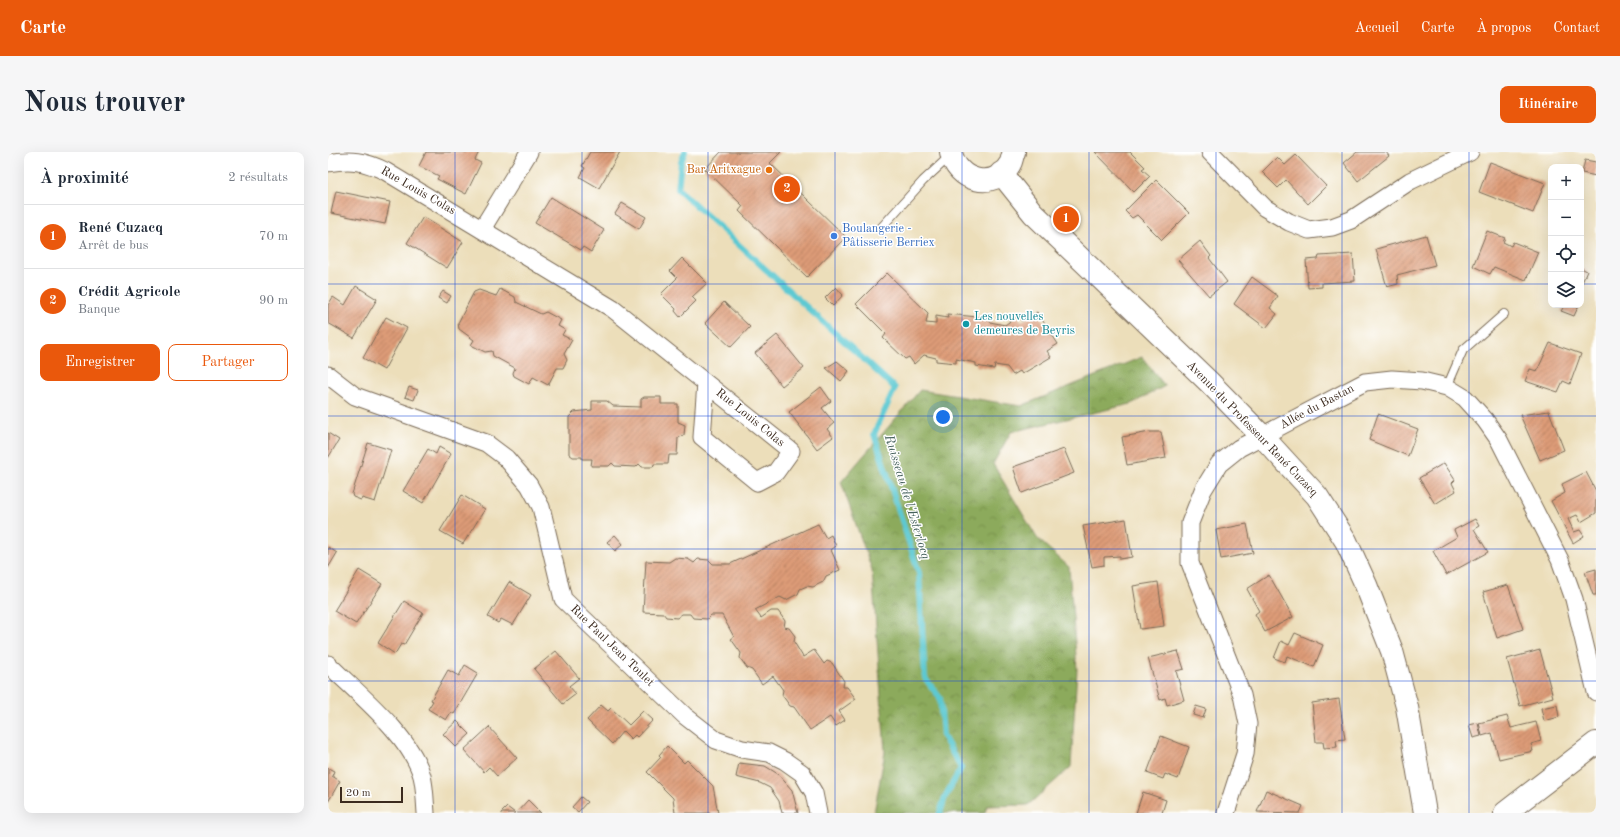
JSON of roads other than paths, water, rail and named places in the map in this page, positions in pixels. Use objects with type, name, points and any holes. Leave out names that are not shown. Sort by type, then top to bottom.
[{"type":"street","points":[[482,229],[529,152]]},
{"type":"street","points":[[951,154],[956,167],[962,173],[971,178],[980,180],[991,179],[1001,173],[1010,164],[1014,152]]},
{"type":"street","points":[[1210,152],[1265,208],[1289,222],[1309,230],[1332,227],[1351,220],[1410,181],[1470,152]]},
{"type":"street","name":"Rue Louis Colas","points":[[328,163],[339,161],[365,162],[385,171],[613,309],[706,383],[791,451],[776,472],[757,482],[702,437],[706,383]]},
{"type":"street","name":"Avenue du Professeur René Cuzacq","points":[[1001,173],[1033,213],[1128,303],[1262,436],[1317,496],[1346,541],[1392,651],[1407,707],[1425,813]]},
{"type":"street","name":"Rue Paul Jean Toulet","points":[[328,375],[356,396],[486,443],[506,458],[529,485],[541,507],[563,599],[685,716],[716,740],[742,749],[769,753],[785,761],[802,773],[814,793],[818,813]]},
{"type":"street","name":"Allée du Bastan","points":[[1226,813],[1245,754],[1248,724],[1242,694],[1190,563],[1190,523],[1203,490],[1218,464],[1239,448],[1365,382],[1392,379],[1422,381],[1447,387],[1465,398],[1485,420],[1499,440],[1560,560],[1574,599],[1596,692]]},
{"type":"street","points":[[328,664],[386,720],[412,755],[422,776],[426,813]]},
{"type":"street","points":[[1505,813],[1596,743]]},
{"type":"lane","points":[[880,229],[923,181],[951,154]]},
{"type":"lane","points":[[1447,387],[1463,350],[1504,314]]},
{"type":"waterway","name":"Ruisseau de l'Esterlocq","points":[[685,152],[681,162],[678,189],[895,388],[874,434],[919,573],[925,678],[940,698],[943,736],[961,768],[945,797],[940,813]]},
{"type":"place","name":"Bar Aritxague","points":[[769,170]]},
{"type":"place","name":"Crédit Agricole","points":[[787,189]]},
{"type":"place","name":"René Cuzacq","points":[[1066,219]]},
{"type":"place","name":"Boulangerie - Pâtisserie Berriex","points":[[834,236]]},
{"type":"place","name":"Les nouvelles demeures de Beyris","points":[[966,324]]}]
